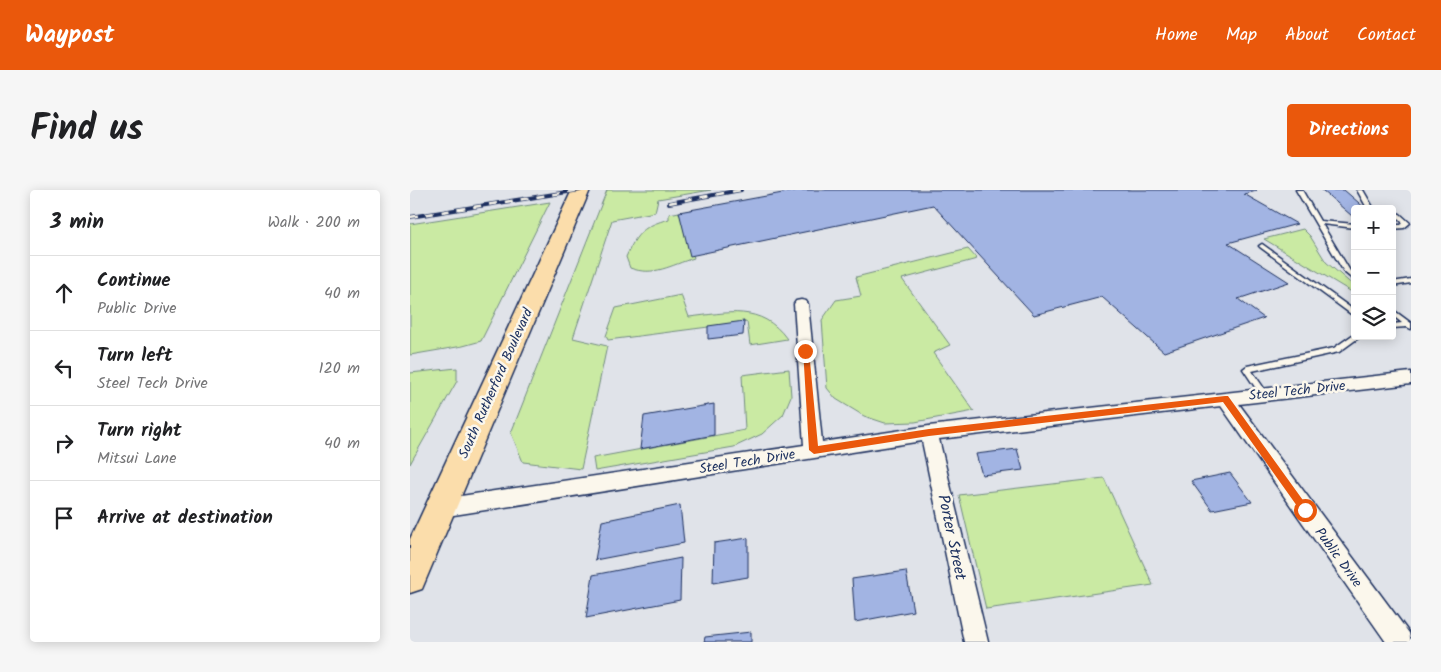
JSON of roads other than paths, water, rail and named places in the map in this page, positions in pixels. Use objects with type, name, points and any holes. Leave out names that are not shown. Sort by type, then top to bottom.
[{"type":"highway","name":"South Rutherford Boulevard","points":[[410,577],[581,190]]},
{"type":"street","points":[[801,304],[814,450]]},
{"type":"street","name":"Steel Tech Drive","points":[[441,508],[929,433],[1411,378]]},
{"type":"street","name":"Public Drive","points":[[1225,398],[1400,642]]},
{"type":"street","name":"Porter Street","points":[[929,433],[976,642]]},
{"type":"lane","points":[[1299,190],[1347,272],[1351,276]]},
{"type":"lane","points":[[1360,190],[1364,194],[1367,205]]},
{"type":"lane","points":[[1396,215],[1407,222],[1402,227],[1396,227]]},
{"type":"lane","points":[[1317,222],[1351,226]]},
{"type":"lane","points":[[1262,246],[1351,312]]},
{"type":"lane","points":[[1396,284],[1411,282]]},
{"type":"lane","points":[[1396,314],[1410,326]]},
{"type":"lane","points":[[1396,326],[1410,326]]},
{"type":"lane","points":[[1264,394],[1247,370],[1336,350],[1351,340]]},
{"type":"railway","points":[[410,217],[580,190]]},
{"type":"railway","points":[[669,203],[741,190]]}]
